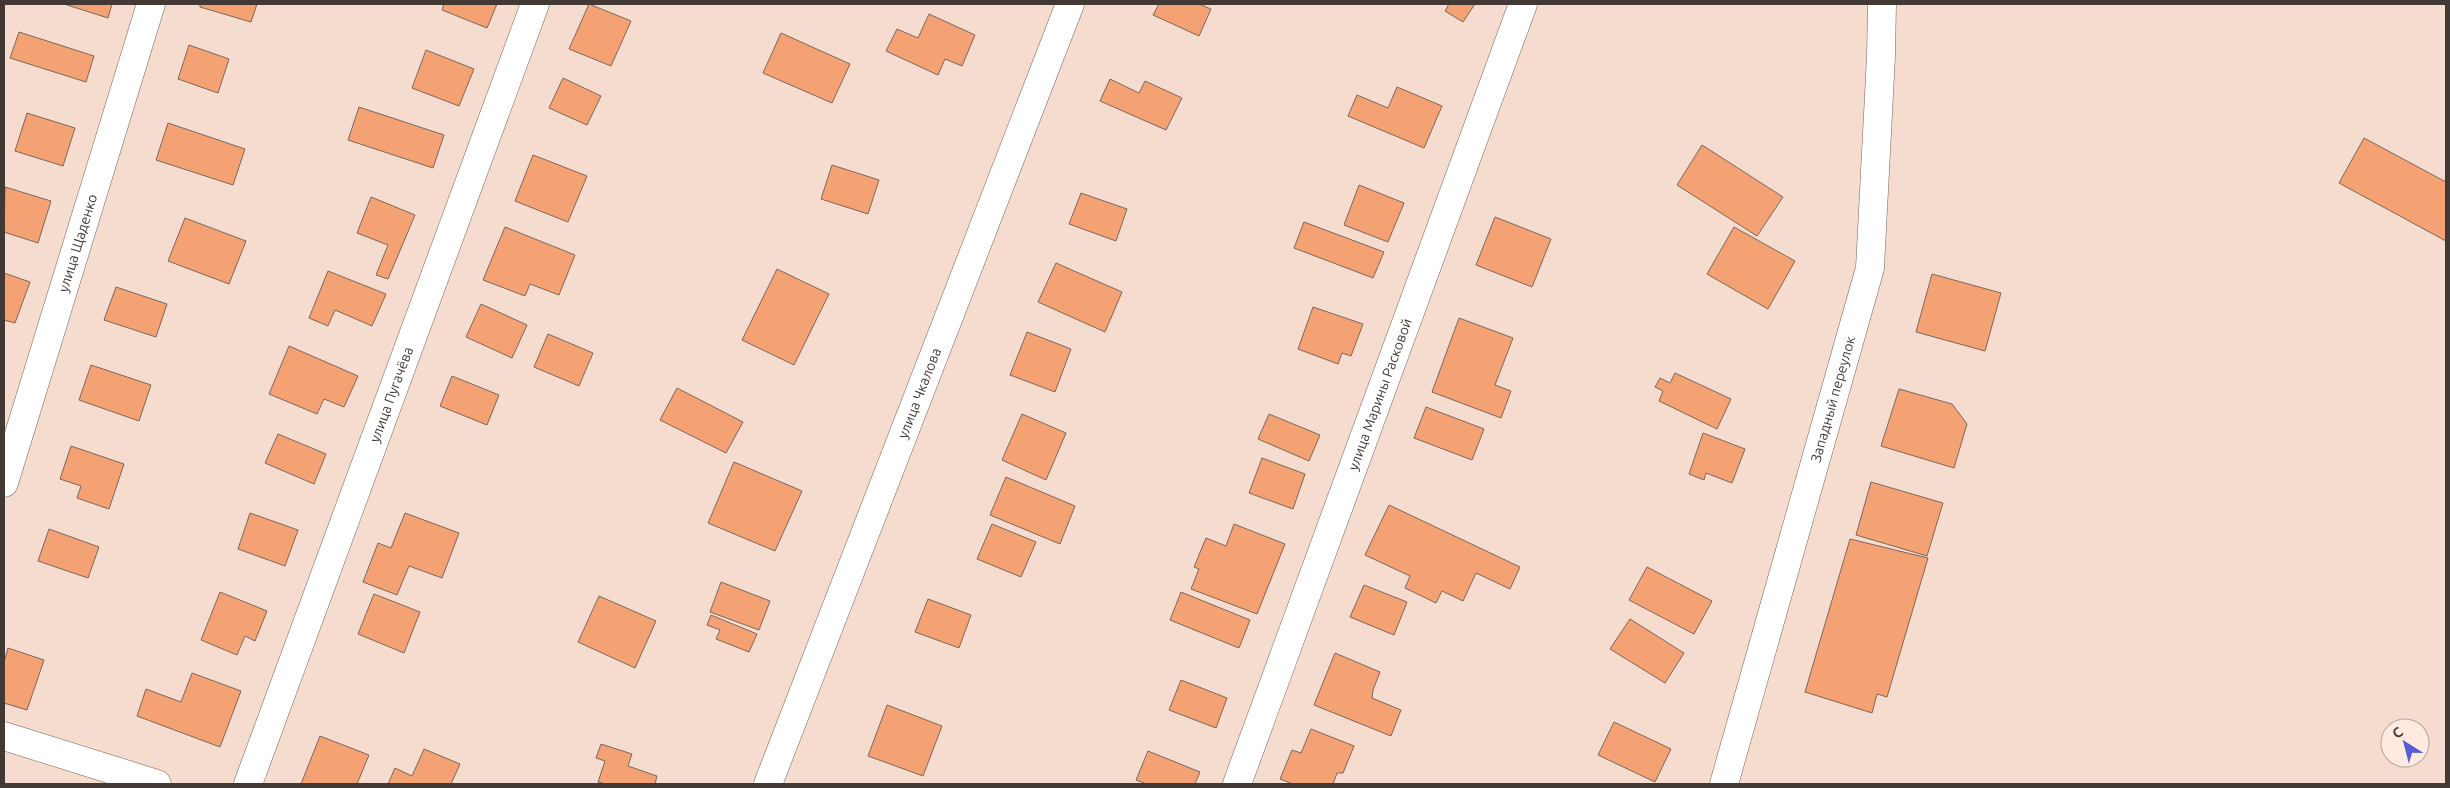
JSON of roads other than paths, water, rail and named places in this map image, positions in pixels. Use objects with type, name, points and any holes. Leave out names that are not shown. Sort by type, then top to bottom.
[{"type":"street","name":"улица Щаденко","points":[[4,482],[151,4]]},
{"type":"street","name":"улица Пугачёва","points":[[248,784],[535,4]]},
{"type":"street","name":"улица Чкалова","points":[[768,784],[1070,4]]},
{"type":"street","name":"улица Марины Расковой","points":[[1238,784],[1523,4]]},
{"type":"street","name":"Западный переулок","points":[[1724,784],[1870,268],[1882,56],[1882,4]]},
{"type":"street","points":[[4,736],[157,784]]}]
